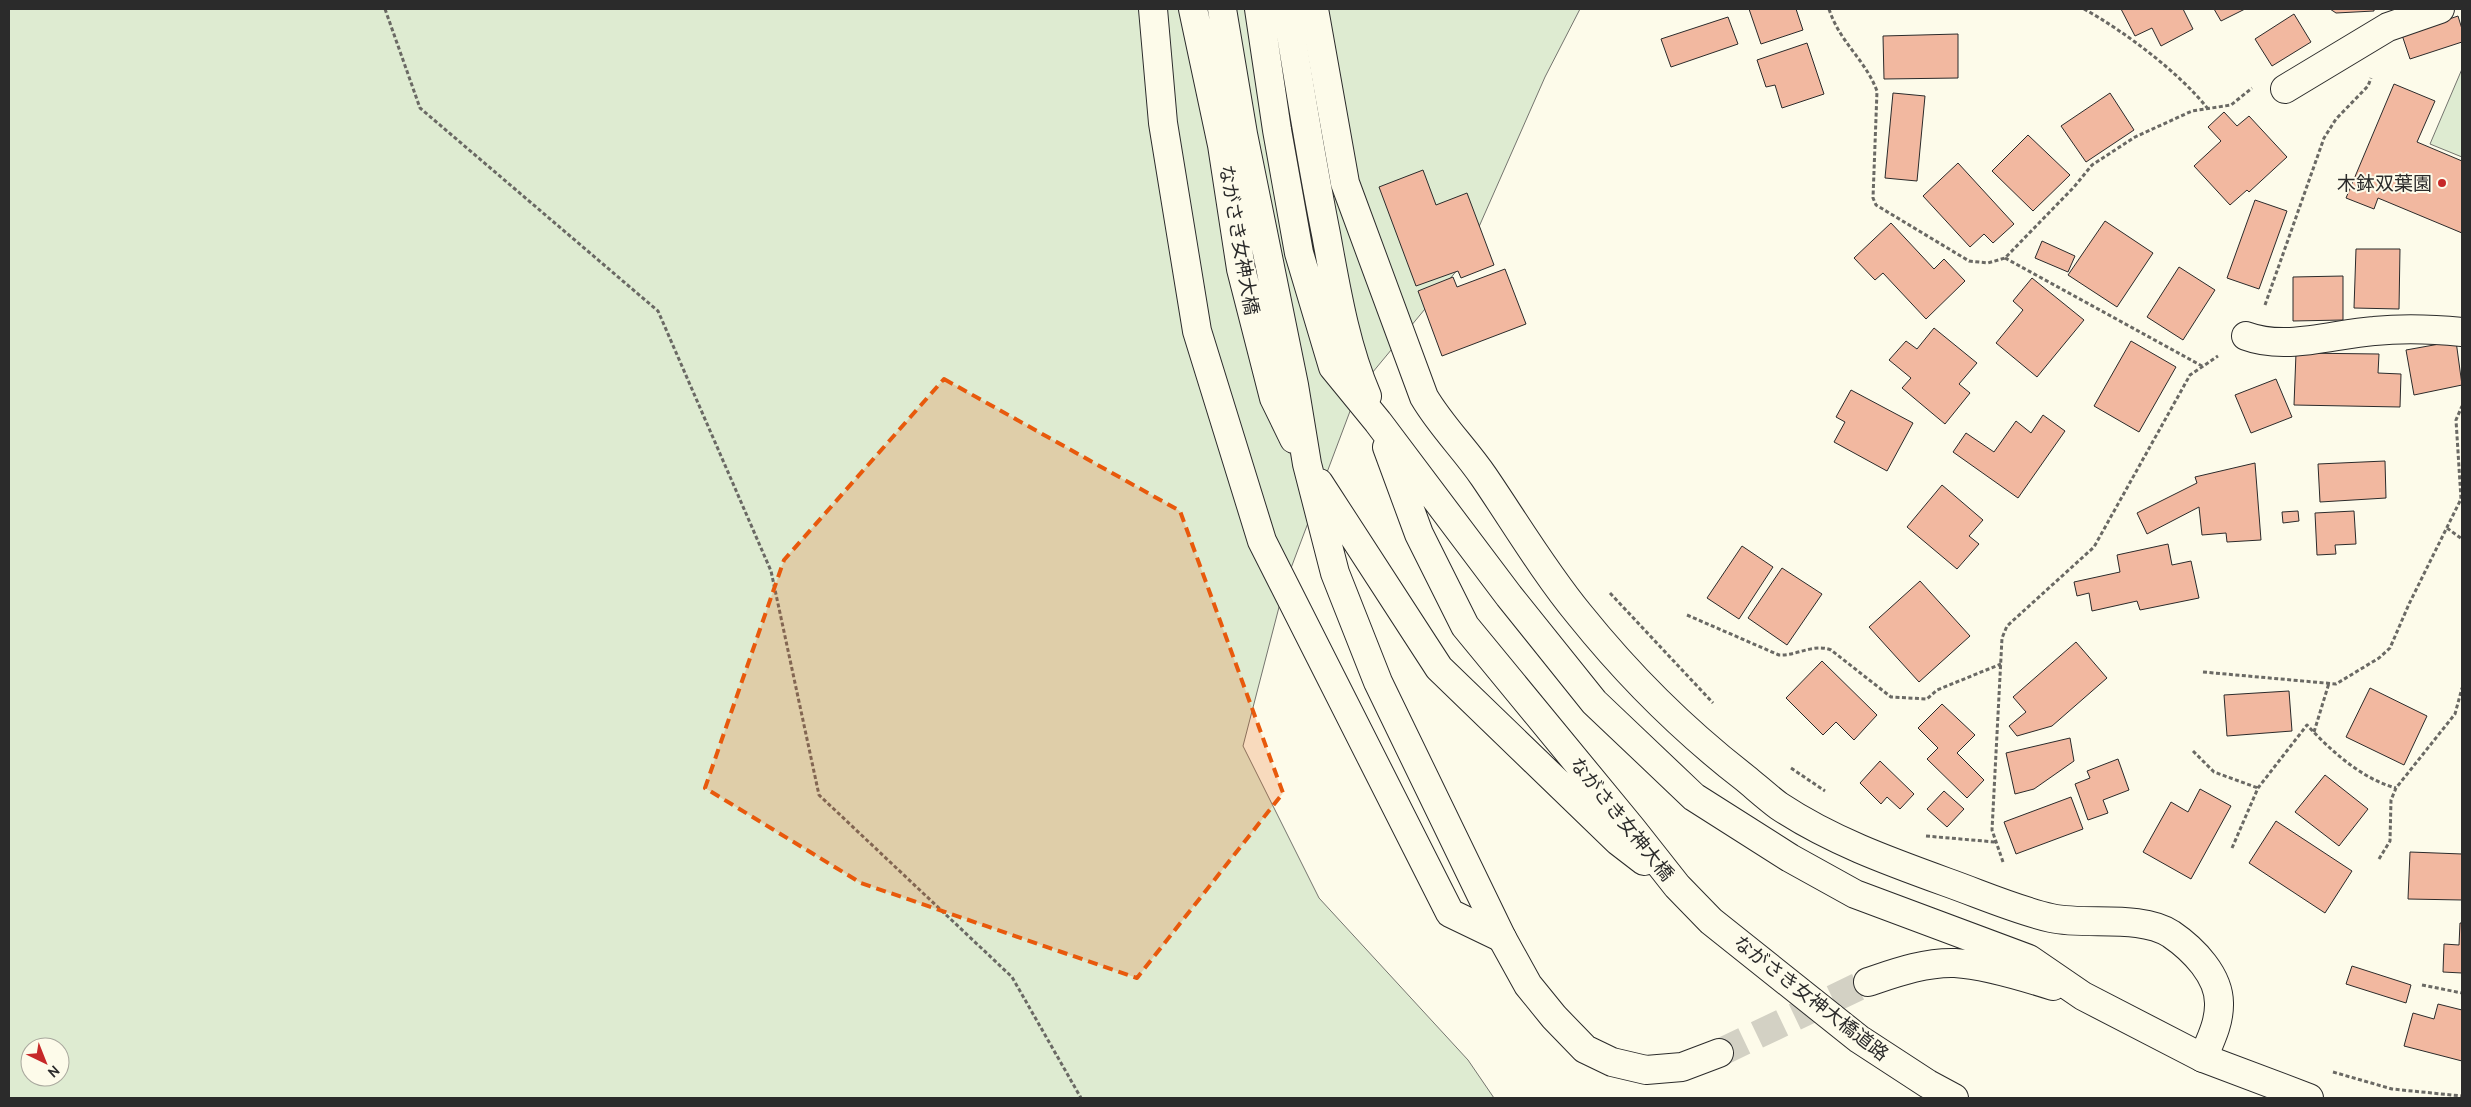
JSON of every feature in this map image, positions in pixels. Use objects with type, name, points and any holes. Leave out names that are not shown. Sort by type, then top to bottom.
[{"type":"main road","points":[[1153,9],[1162,123],[1197,331],[1262,542],[1450,913],[1502,938]]},
{"type":"main road","name":"ながさき女神大橋","points":[[1193,9],[1222,145],[1241,269],[1274,398],[1307,464],[1439,668],[1618,840],[1677,886]]},
{"type":"main road","name":"ながさき女神大橋","points":[[1222,9],[1243,134],[1294,384],[1307,464]]},
{"type":"main road","name":"ながさき女神大橋","points":[[1259,9],[1277,130],[1299,253],[1332,367],[1378,422]]},
{"type":"main road","name":"ながさき女神大橋","points":[[1287,9],[1305,123],[1331,265],[1354,367],[1378,422],[1419,534],[1465,626],[1677,886]]},
{"type":"main road","points":[[1314,9],[1345,183],[1424,397],[1439,420],[1475,464],[1578,613],[1650,695],[1698,742],[1779,805],[1821,830],[1865,852],[2048,918],[2136,924],[2159,928],[2170,934],[2182,943],[2207,969],[2218,991],[2219,1005],[2215,1028],[2203,1058]]},
{"type":"main road","points":[[2285,89],[2388,27],[2440,9]]},
{"type":"main road","points":[[2246,336],[2280,342],[2376,330],[2436,329],[2462,332]]},
{"type":"main road","points":[[1378,422],[1508,596],[1594,702],[1694,797],[1790,858],[1855,894],[2029,959],[2083,996],[2203,1058],[2309,1098]]},
{"type":"main road","points":[[1307,464],[1335,572],[1378,682],[1502,938],[1528,985],[1554,1017],[1585,1049],[1612,1062],[1646,1070],[1682,1066],[1719,1053]]},
{"type":"main road","name":"ながさき女神大橋道路","points":[[1677,886],[1711,922],[1859,1039],[1928,1084],[1954,1098]]},
{"type":"main road","points":[[1868,982],[1908,969],[1954,963],[2022,976],[2083,996]]},
{"type":"path","points":[[385,9],[420,108],[658,311],[772,571],[819,795],[1012,976],[1080,1098]]},
{"type":"path","points":[[1829,9],[1836,30],[1872,77],[1878,91],[1873,198],[1876,205],[1969,261],[1988,263],[2006,258],[2074,187],[2092,165],[2134,137],[2192,111],[2231,104],[2258,83],[2285,89]]},
{"type":"path","points":[[2084,9],[2110,24],[2166,68],[2208,109]]},
{"type":"path","points":[[2003,862],[1992,830],[2002,638],[2007,626],[2094,547],[2190,375],[2246,336],[2263,311],[2324,138],[2336,120],[2368,86],[2371,78],[2365,75]]},
{"type":"path","points":[[2006,258],[2202,366]]},
{"type":"path","points":[[2203,672],[2336,684],[2380,658],[2390,648],[2461,500],[2456,420],[2462,406]]},
{"type":"path","points":[[2447,528],[2462,539]]},
{"type":"path","points":[[1605,588],[1719,709]]},
{"type":"path","points":[[1687,615],[1779,655],[1787,655],[1820,646],[1831,650],[1891,697],[1897,698],[1927,699],[1937,690],[2001,664]]},
{"type":"path","points":[[2314,732],[2328,683]]},
{"type":"path","points":[[2379,859],[2390,841],[2391,800],[2396,788],[2455,714],[2462,688]]},
{"type":"path","points":[[2232,848],[2258,788],[2307,725],[2329,749],[2382,784],[2396,788]]},
{"type":"path","points":[[2193,751],[2214,772],[2258,788]]},
{"type":"path","points":[[1784,764],[1831,794]]},
{"type":"path","points":[[1918,835],[1995,842]]},
{"type":"path","points":[[2422,985],[2462,993]]},
{"type":"path","points":[[2329,1071],[2392,1088],[2462,1096]]},
{"type":"highlighted area","points":[[944,379],[1180,511],[1283,793],[1137,978],[861,883],[705,788],[784,560]]},
{"type":"green space","points":[[9,9],[1580,9],[1545,77],[1463,263],[1358,390],[1285,584],[1243,746],[1319,898],[1468,1060],[1494,1098],[9,1098]]},
{"type":"green space","points":[[2462,69],[2462,157],[2430,144]]},
{"type":"building","points":[[1749,9],[1796,9],[1803,30],[1761,44]]},
{"type":"building","points":[[2121,9],[2183,9],[2193,29],[2161,46],[2152,28],[2135,36]]},
{"type":"building","points":[[2214,9],[2245,9],[2221,21]]},
{"type":"building","points":[[2330,9],[2374,9],[2374,11],[2336,13]]},
{"type":"building","points":[[2294,14],[2311,42],[2272,66],[2255,39]]},
{"type":"building","points":[[2458,16],[2462,29],[2462,42],[2410,59],[2402,35]]},
{"type":"building","points":[[1728,17],[1738,44],[1671,67],[1661,39]]},
{"type":"building","points":[[1958,34],[1958,78],[1884,79],[1883,36]]},
{"type":"building","points":[[1807,43],[1824,94],[1782,108],[1775,85],[1766,87],[1757,60]]},
{"type":"building","points":[[2394,84],[2435,101],[2417,142],[2462,161],[2462,233],[2378,198],[2374,209],[2346,198]]},
{"type":"building","points":[[1893,93],[1925,96],[1917,181],[1885,178]]},
{"type":"building","points":[[2110,93],[2134,130],[2086,162],[2061,126]]},
{"type":"building","points":[[2224,112],[2237,126],[2249,116],[2287,157],[2249,192],[2247,190],[2230,205],[2194,166],[2221,141],[2208,127]]},
{"type":"building","points":[[2028,135],[2070,175],[2033,211],[1992,171]]},
{"type":"building","points":[[1958,163],[2014,224],[1993,243],[1984,234],[1970,247],[1923,196]]},
{"type":"building","points":[[1423,170],[1436,205],[1467,193],[1494,265],[1461,278],[1458,271],[1416,286],[1379,187]]},
{"type":"building","points":[[2255,200],[2287,211],[2259,289],[2227,278]]},
{"type":"building","points":[[2105,221],[2153,253],[2117,307],[2068,275]]},
{"type":"building","points":[[1891,223],[1934,269],[1944,259],[1965,281],[1926,319],[1883,273],[1875,280],[1854,258]]},
{"type":"building","points":[[2042,241],[2075,256],[2068,272],[2035,258]]},
{"type":"building","points":[[2356,249],[2400,249],[2399,309],[2354,308]]},
{"type":"building","points":[[2179,267],[2215,290],[2183,340],[2147,317]]},
{"type":"building","points":[[1505,269],[1526,324],[1442,356],[1418,291],[1453,277],[1457,287]]},
{"type":"building","points":[[2343,276],[2343,320],[2293,321],[2293,277]]},
{"type":"building","points":[[2032,278],[2084,320],[2037,377],[1996,343],[2023,310],[2013,301]]},
{"type":"building","points":[[1934,328],[1977,363],[1959,384],[1970,393],[1945,424],[1902,388],[1911,378],[1889,360],[1906,341],[1917,349]]},
{"type":"building","points":[[2131,341],[2176,367],[2139,432],[2094,406]]},
{"type":"building","points":[[2456,341],[2462,385],[2414,395],[2406,350]]},
{"type":"building","points":[[2296,353],[2379,354],[2378,373],[2401,374],[2400,407],[2294,405]]},
{"type":"building","points":[[2276,379],[2292,417],[2251,433],[2235,395]]},
{"type":"building","points":[[1851,390],[1913,423],[1887,471],[1834,442],[1845,422],[1836,417]]},
{"type":"building","points":[[2043,415],[2065,431],[2018,498],[1953,452],[1966,433],[1994,452],[2016,421],[2031,433]]},
{"type":"building","points":[[2385,461],[2386,498],[2320,502],[2318,464]]},
{"type":"building","points":[[2255,463],[2261,540],[2227,542],[2226,533],[2202,535],[2199,507],[2147,534],[2137,513],[2197,483],[2195,477]]},
{"type":"building","points":[[1942,485],[1983,520],[1969,536],[1979,544],[1957,569],[1907,527]]},
{"type":"building","points":[[2298,511],[2299,521],[2283,523],[2282,512]]},
{"type":"building","points":[[2354,511],[2356,544],[2335,545],[2336,554],[2317,555],[2315,513]]},
{"type":"building","points":[[2168,544],[2172,565],[2191,561],[2199,598],[2140,610],[2137,601],[2092,611],[2089,593],[2077,596],[2074,582],[2120,572],[2117,555]]},
{"type":"building","points":[[1742,546],[1773,567],[1739,619],[1707,598]]},
{"type":"building","points":[[1782,568],[1822,594],[1787,645],[1748,618]]},
{"type":"building","points":[[1920,581],[1970,636],[1919,682],[1869,627]]},
{"type":"building","points":[[2076,642],[2107,678],[2052,726],[2017,736],[2009,726],[2026,712],[2013,697]]},
{"type":"building","points":[[1822,661],[1877,715],[1854,740],[1836,722],[1823,735],[1786,698]]},
{"type":"building","points":[[2370,688],[2427,716],[2404,765],[2346,737]]},
{"type":"building","points":[[2289,691],[2292,731],[2227,736],[2224,695]]},
{"type":"building","points":[[1942,704],[1975,735],[1957,753],[1984,780],[1967,798],[1927,759],[1938,748],[1918,728]]},
{"type":"building","points":[[2070,738],[2074,761],[2034,789],[2015,794],[2006,753]]},
{"type":"building","points":[[2118,759],[2129,790],[2103,800],[2108,813],[2088,820],[2075,784],[2090,778],[2087,771]]},
{"type":"building","points":[[1880,761],[1914,794],[1900,809],[1887,797],[1881,804],[1860,783]]},
{"type":"building","points":[[2325,775],[2368,809],[2339,846],[2295,812]]},
{"type":"building","points":[[2200,789],[2231,806],[2191,879],[2143,852],[2171,802],[2188,812]]},
{"type":"building","points":[[1944,791],[1964,809],[1947,827],[1927,809]]},
{"type":"building","points":[[2071,797],[2083,829],[2016,854],[2004,822]]},
{"type":"building","points":[[2276,821],[2352,871],[2325,913],[2249,863]]},
{"type":"building","points":[[2410,852],[2462,854],[2462,900],[2408,899]]},
{"type":"building","points":[[2460,923],[2462,923],[2462,973],[2443,972],[2444,944],[2459,945]]},
{"type":"building","points":[[2352,966],[2411,985],[2406,1003],[2346,984]]},
{"type":"building","points":[[2438,1004],[2462,1010],[2462,1061],[2404,1046],[2413,1013],[2434,1019]]},
{"type":"tunnel","points":[[1719,1053],[1868,982]]},
{"type":"place","name":"木鉢双葉園","points":[[2442,183]]}]
